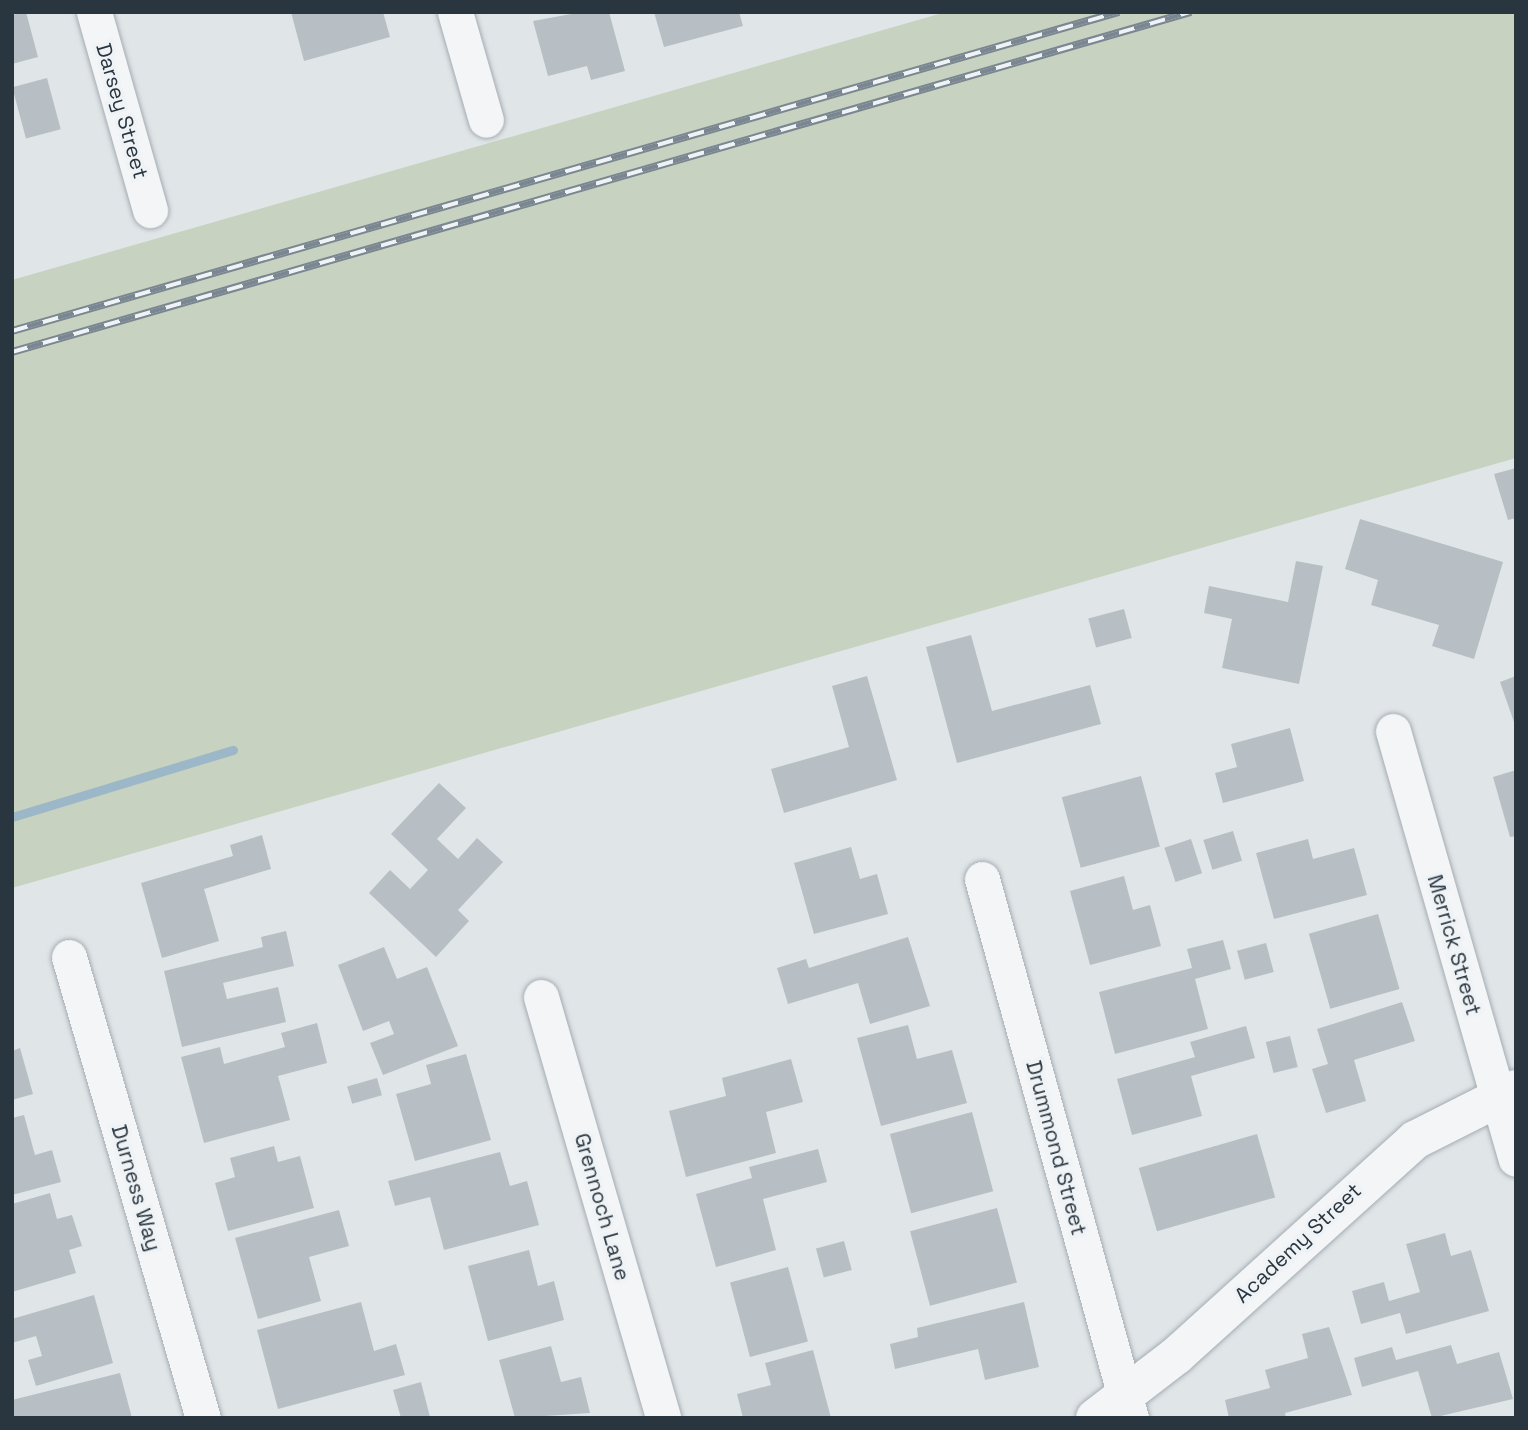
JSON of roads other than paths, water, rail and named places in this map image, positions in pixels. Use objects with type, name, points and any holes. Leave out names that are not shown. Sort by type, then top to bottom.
[{"type":"street","name":"Darsey Street","points":[[94,12],[150,210]]},
{"type":"street","points":[[455,12],[486,120]]},
{"type":"street","name":"Merrick Street","points":[[1393,731],[1507,1092],[1516,1159]]},
{"type":"street","name":"Drummond Street","points":[[982,879],[1117,1411]]},
{"type":"street","name":"Durness Way","points":[[69,957],[203,1418]]},
{"type":"street","name":"Grennoch Lane","points":[[541,997],[663,1418]]},
{"type":"street","name":"Academy Street","points":[[1117,1411],[1405,1148],[1507,1092]]},
{"type":"waterway","points":[[12,817],[233,750]]},
{"type":"railway","points":[[12,331],[1119,12]]},
{"type":"railway","points":[[12,352],[1191,12]]}]
